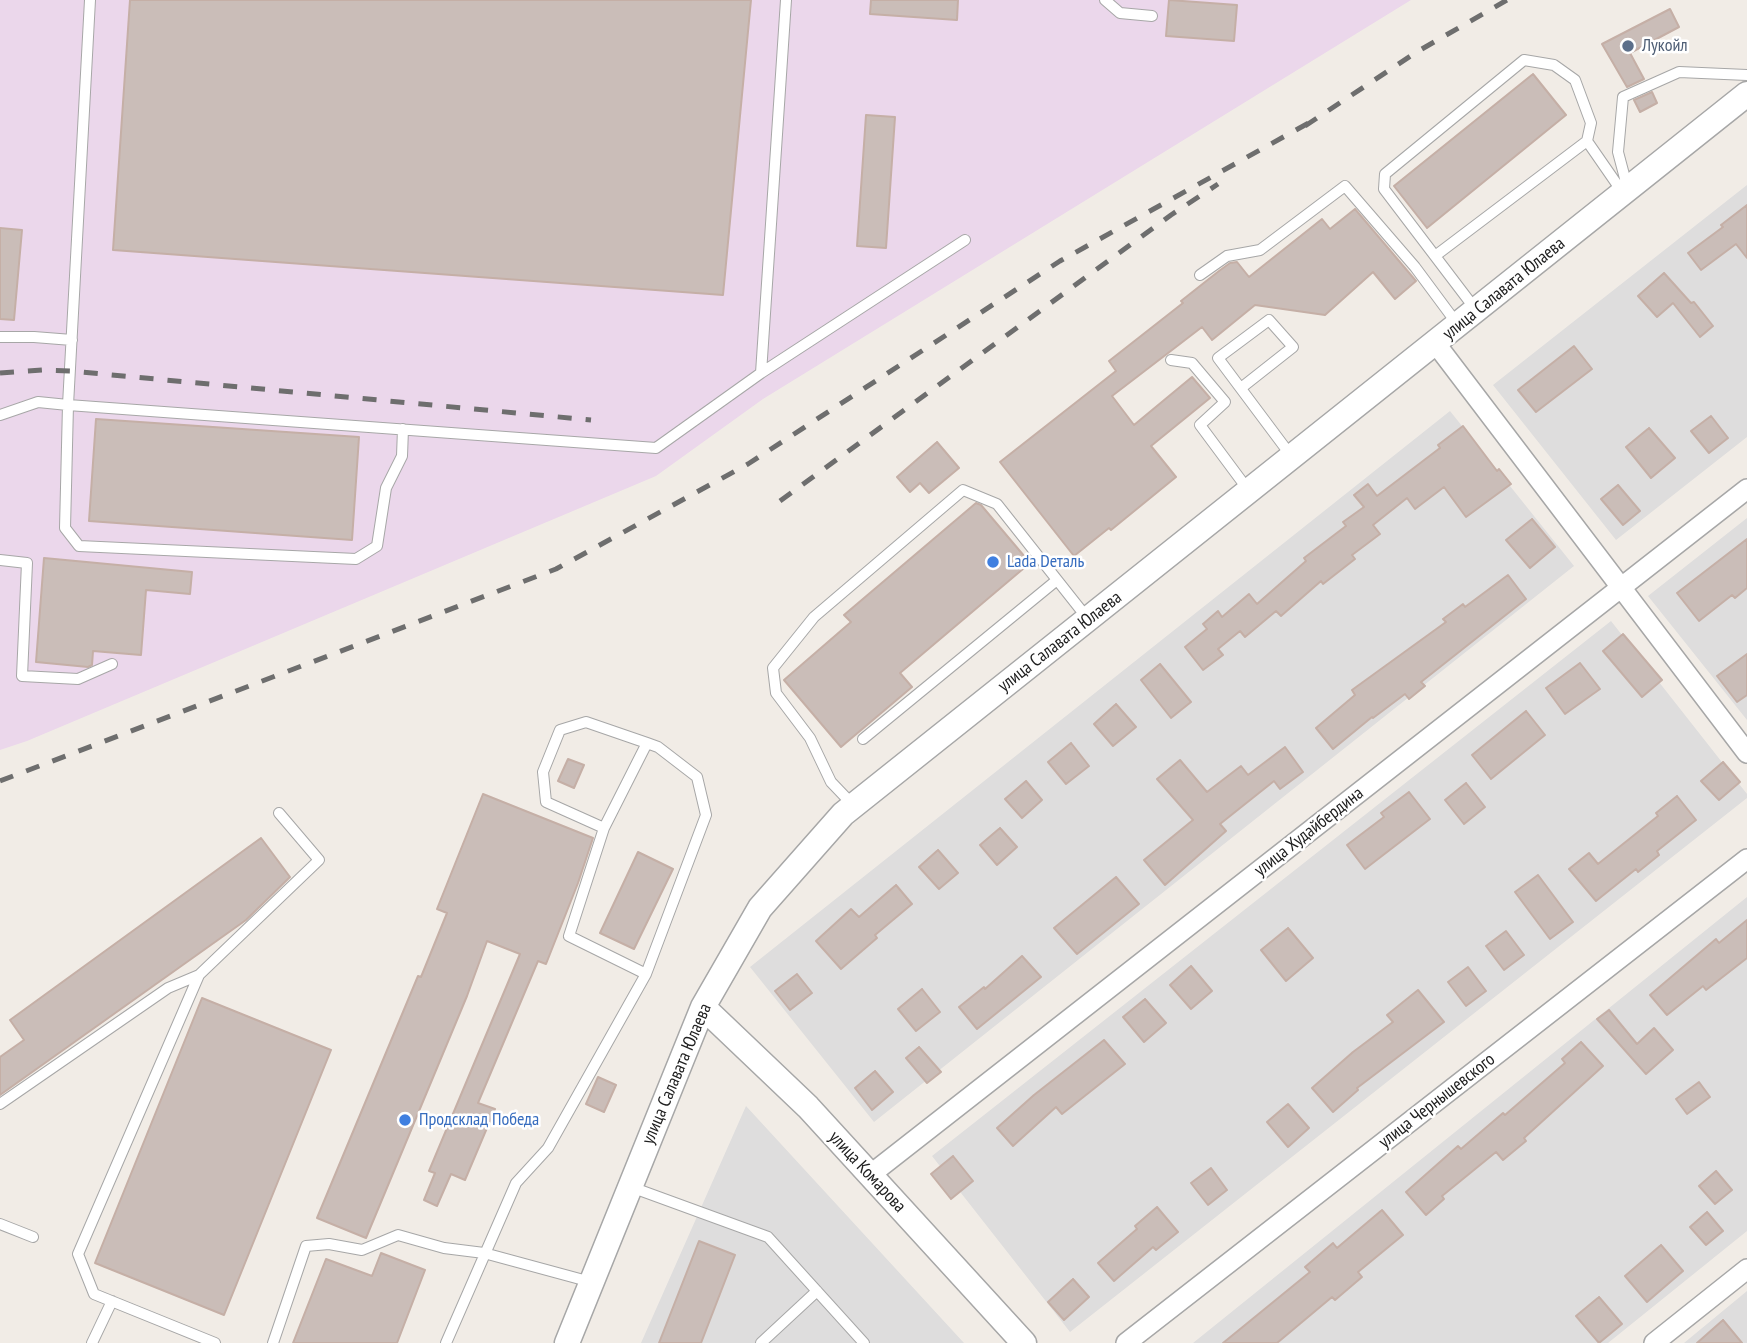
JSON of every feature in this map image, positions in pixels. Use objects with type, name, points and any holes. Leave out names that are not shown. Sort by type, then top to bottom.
[{"type":"street","name":"улица Салавата Юлаева","points":[[567,1343],[703,1007],[760,908],[843,814],[1747,94]]},
{"type":"street","points":[[1436,344],[1747,753]]},
{"type":"street","name":"улица Худайбердина","points":[[870,1175],[1747,489]]},
{"type":"street","name":"улица Чернышевского","points":[[1126,1343],[1747,859]]},
{"type":"street","name":"улица Комарова","points":[[703,1007],[808,1107],[1024,1343]]},
{"type":"street","points":[[1654,1343],[1747,1269]]},
{"type":"lane","points":[[90,0],[68,405],[65,528],[79,547],[356,559],[377,547],[386,488],[402,456],[403,429]]},
{"type":"lane","points":[[761,373],[786,0]]},
{"type":"lane","points":[[1105,0],[1120,13],[1152,16]]},
{"type":"lane","points":[[1435,256],[1587,141],[1591,123],[1575,80],[1554,65],[1524,60],[1385,174],[1384,189],[1435,256],[1468,318]]},
{"type":"lane","points":[[1626,192],[1618,152],[1623,97],[1679,72],[1747,75]]},
{"type":"lane","points":[[1587,141],[1626,192]]},
{"type":"lane","points":[[1200,275],[1227,256],[1260,250],[1345,186],[1415,267],[1468,318]]},
{"type":"lane","points":[[0,415],[38,402],[656,448],[761,373],[965,240]]},
{"type":"lane","points":[[1241,388],[1293,347],[1269,320],[1218,358],[1292,458]]},
{"type":"lane","points":[[0,337],[72,340]]},
{"type":"lane","points":[[1171,360],[1192,363],[1225,402],[1200,425],[1249,492]]},
{"type":"lane","points":[[854,806],[831,782],[810,738],[776,693],[772,668],[814,617],[963,490],[997,504],[1088,620]]},
{"type":"lane","points":[[0,560],[27,563],[22,677],[78,679],[112,664]]},
{"type":"lane","points":[[863,739],[1057,580]]},
{"type":"lane","points":[[446,1343],[516,1183],[548,1148],[646,974],[706,815],[696,777],[658,747],[586,722],[560,730],[543,772],[546,802],[604,828]]},
{"type":"lane","points":[[646,974],[569,936],[604,828],[647,743]]},
{"type":"lane","points":[[0,1104],[168,988],[199,975],[319,860],[279,813]]},
{"type":"lane","points":[[199,975],[78,1254],[94,1294],[215,1343]]},
{"type":"lane","points":[[630,1187],[768,1237],[864,1343]]},
{"type":"lane","points":[[0,1224],[33,1237]]},
{"type":"lane","points":[[273,1343],[306,1246],[329,1244],[362,1250],[398,1235],[444,1248],[484,1253],[592,1282]]},
{"type":"lane","points":[[761,1343],[817,1291]]},
{"type":"lane","points":[[92,1343],[112,1301]]},
{"type":"shaded area","points":[[0,0],[1411,0],[763,399],[656,476],[27,741],[0,750]]},
{"type":"shaded area","points":[[1747,185],[1747,437],[1616,540],[1493,385]]},
{"type":"shaded area","points":[[1450,411],[1574,566],[874,1122],[750,967]]},
{"type":"shaded area","points":[[1747,518],[1747,720],[1648,596]]},
{"type":"shaded area","points":[[1611,621],[1747,794],[1747,798],[1070,1332],[932,1156]]},
{"type":"shaded area","points":[[1747,897],[1747,1231],[1608,1343],[1193,1343]]},
{"type":"shaded area","points":[[746,1106],[964,1343],[641,1343]]},
{"type":"shaded area","points":[[1747,1291],[1747,1343],[1684,1343]]},
{"type":"building","points":[[130,0],[751,0],[723,295],[113,250]]},
{"type":"building","points":[[871,0],[958,0],[957,20],[870,14]]},
{"type":"building","points":[[1169,0],[1237,5],[1234,41],[1166,36]]},
{"type":"building","points":[[1670,9],[1679,27],[1630,53],[1644,79],[1627,87],[1602,44]]},
{"type":"building","points":[[1533,74],[1566,115],[1427,228],[1394,186]]},
{"type":"building","points":[[1652,92],[1657,103],[1640,112],[1634,100]]},
{"type":"building","points":[[866,115],[895,117],[886,248],[857,246]]},
{"type":"building","points":[[1747,205],[1747,258],[1736,244],[1701,270],[1688,253]]},
{"type":"building","points":[[1355,209],[1416,281],[1395,299],[1373,272],[1325,315],[1255,305],[1212,340],[1202,327],[1112,396],[1134,425],[1192,377],[1210,398],[1151,446],[1176,477],[1111,530],[1109,528],[1074,556],[1000,462],[1116,371],[1109,361],[1230,263],[1237,262],[1249,277],[1322,219],[1330,229]]},
{"type":"building","points":[[0,228],[22,230],[14,320],[0,319]]},
{"type":"building","points":[[1664,273],[1691,303],[1694,302],[1713,326],[1700,337],[1673,303],[1657,317],[1638,296]]},
{"type":"building","points":[[1574,346],[1592,369],[1536,412],[1518,390]]},
{"type":"building","points":[[1711,416],[1728,438],[1709,453],[1691,431]]},
{"type":"building","points":[[96,419],[359,437],[352,540],[89,521]]},
{"type":"building","points":[[1463,426],[1497,471],[1499,469],[1511,484],[1466,517],[1444,487],[1415,509],[1407,498],[1373,525],[1380,534],[1352,555],[1355,559],[1323,584],[1321,581],[1281,616],[1276,611],[1245,637],[1240,631],[1218,649],[1223,655],[1203,670],[1185,647],[1207,629],[1203,624],[1218,611],[1222,617],[1249,594],[1257,604],[1306,561],[1304,558],[1346,526],[1343,522],[1364,507],[1354,495],[1368,484],[1377,496],[1440,448],[1438,445]]},
{"type":"building","points":[[1649,428],[1675,458],[1651,478],[1626,447]]},
{"type":"building","points":[[937,442],[959,468],[929,493],[920,483],[910,492],[897,477]]},
{"type":"building","points":[[1618,485],[1640,511],[1623,525],[1601,499]]},
{"type":"building","points":[[976,503],[981,505],[1030,563],[900,673],[912,687],[841,747],[784,680],[851,622],[844,615]]},
{"type":"building","points":[[1532,519],[1555,547],[1530,568],[1506,540]]},
{"type":"building","points":[[1747,539],[1747,588],[1735,598],[1732,595],[1699,621],[1677,593]]},
{"type":"building","points":[[44,558],[192,572],[190,594],[146,590],[141,655],[93,651],[92,665],[88,667],[36,662]]},
{"type":"building","points":[[1508,575],[1526,599],[1421,682],[1425,686],[1409,699],[1405,694],[1333,749],[1316,728],[1355,695],[1352,690],[1446,622],[1443,619],[1463,604],[1465,607]]},
{"type":"building","points":[[1623,634],[1662,680],[1642,697],[1603,651]]},
{"type":"building","points":[[1747,654],[1747,695],[1737,702],[1717,676]]},
{"type":"building","points":[[1580,663],[1600,689],[1565,714],[1546,688]]},
{"type":"building","points":[[1160,664],[1191,702],[1171,718],[1141,680]]},
{"type":"building","points":[[1116,704],[1136,727],[1113,746],[1094,724]]},
{"type":"building","points":[[1526,711],[1545,735],[1491,779],[1472,755]]},
{"type":"building","points":[[1071,743],[1089,766],[1066,784],[1048,762]]},
{"type":"building","points":[[1285,747],[1303,772],[1280,789],[1274,781],[1220,824],[1226,831],[1165,885],[1144,860],[1193,820],[1157,779],[1180,760],[1207,792],[1241,766],[1248,775]]},
{"type":"building","points":[[568,759],[584,765],[574,788],[558,781]]},
{"type":"building","points":[[1723,762],[1740,782],[1719,800],[1701,781]]},
{"type":"building","points":[[1026,781],[1042,800],[1022,818],[1005,799]]},
{"type":"building","points":[[1466,783],[1485,807],[1464,824],[1445,800]]},
{"type":"building","points":[[1409,792],[1430,819],[1365,869],[1347,845],[1384,817],[1381,813]]},
{"type":"building","points":[[483,794],[593,838],[546,964],[538,961],[478,1103],[495,1109],[465,1180],[451,1174],[437,1206],[424,1200],[435,1173],[429,1171],[520,954],[487,941],[467,996],[366,1238],[317,1218],[447,913],[437,909]]},
{"type":"building","points":[[1677,796],[1696,820],[1657,851],[1659,855],[1638,872],[1636,869],[1596,901],[1569,869],[1589,853],[1598,864],[1658,816],[1656,813]]},
{"type":"building","points":[[1000,828],[1017,847],[997,865],[980,845]]},
{"type":"building","points":[[261,838],[290,877],[246,920],[0,1095],[0,1057],[24,1040],[10,1020]]},
{"type":"building","points":[[938,850],[958,873],[939,889],[919,867]]},
{"type":"building","points":[[638,852],[673,869],[634,949],[600,933]]},
{"type":"building","points":[[1538,875],[1573,922],[1550,939],[1515,892]]},
{"type":"building","points":[[1116,877],[1139,904],[1077,954],[1054,928]]},
{"type":"building","points":[[896,885],[912,904],[875,935],[877,938],[841,969],[816,941],[851,909],[859,917]]},
{"type":"building","points":[[1747,920],[1747,958],[1706,990],[1703,986],[1667,1015],[1650,995],[1716,939],[1719,943]]},
{"type":"building","points":[[1288,928],[1313,958],[1286,981],[1261,950]]},
{"type":"building","points":[[1506,931],[1524,955],[1504,970],[1486,946]]},
{"type":"building","points":[[1022,956],[1041,977],[977,1029],[959,1007],[984,987],[985,989]]},
{"type":"building","points":[[1191,966],[1212,991],[1191,1009],[1170,985]]},
{"type":"building","points":[[1468,967],[1486,991],[1466,1006],[1448,982]]},
{"type":"building","points":[[797,974],[812,993],[790,1010],[775,991]]},
{"type":"building","points":[[922,989],[940,1012],[916,1031],[898,1009]]},
{"type":"building","points":[[1418,990],[1444,1022],[1357,1088],[1358,1090],[1333,1112],[1312,1088],[1393,1022],[1387,1015]]},
{"type":"building","points":[[202,998],[331,1050],[224,1315],[95,1263]]},
{"type":"building","points":[[1145,999],[1166,1023],[1144,1042],[1123,1017]]},
{"type":"building","points":[[1609,1010],[1637,1044],[1654,1028],[1673,1050],[1646,1074],[1597,1019]]},
{"type":"building","points":[[1104,1040],[1125,1064],[1062,1114],[1056,1107],[1013,1146],[997,1128]]},
{"type":"building","points":[[1581,1042],[1603,1066],[1524,1138],[1526,1141],[1503,1160],[1496,1152],[1442,1196],[1444,1199],[1426,1215],[1406,1192],[1458,1146],[1461,1149],[1503,1113],[1505,1115],[1565,1063],[1562,1059]]},
{"type":"building","points":[[919,1047],[941,1072],[927,1083],[906,1058]]},
{"type":"building","points":[[875,1071],[893,1092],[872,1110],[855,1088]]},
{"type":"building","points":[[598,1077],[616,1085],[604,1112],[586,1104]]},
{"type":"building","points":[[1699,1082],[1710,1097],[1687,1114],[1676,1099]]},
{"type":"building","points":[[1288,1104],[1309,1128],[1288,1147],[1267,1122]]},
{"type":"building","points":[[953,1156],[973,1181],[951,1199],[931,1174]]},
{"type":"building","points":[[1211,1168],[1227,1190],[1208,1205],[1191,1183]]},
{"type":"building","points":[[1716,1171],[1732,1190],[1715,1204],[1699,1186]]},
{"type":"building","points":[[1157,1207],[1178,1232],[1156,1250],[1153,1247],[1114,1281],[1098,1263],[1137,1229],[1135,1226]]},
{"type":"building","points":[[1382,1210],[1403,1235],[1358,1272],[1362,1277],[1335,1300],[1332,1297],[1277,1343],[1223,1343],[1310,1272],[1305,1267],[1333,1243],[1337,1248]]},
{"type":"building","points":[[1707,1212],[1723,1231],[1706,1245],[1690,1227]]},
{"type":"building","points":[[699,1241],[735,1255],[701,1343],[659,1343]]},
{"type":"building","points":[[1661,1245],[1683,1271],[1647,1302],[1625,1276]]},
{"type":"building","points":[[381,1253],[425,1270],[397,1343],[293,1343],[326,1259],[372,1276]]},
{"type":"building","points":[[1073,1279],[1089,1297],[1064,1320],[1048,1302]]},
{"type":"building","points":[[1599,1297],[1622,1324],[1599,1343],[1576,1316]]},
{"type":"building","points":[[1723,1320],[1742,1343],[1697,1343]]},
{"type":"railway","points":[[1305,126],[1415,53],[1507,0]]},
{"type":"railway","points":[[0,781],[556,569],[748,464],[1060,261],[1314,120]]},
{"type":"railway","points":[[780,501],[1171,215],[1218,184]]},
{"type":"railway","points":[[0,373],[70,371],[591,420]]},
{"type":"place","name":"Лукойл","points":[[1628,46]]},
{"type":"place","name":"Lada Dеталь","points":[[993,562]]},
{"type":"place","name":"Продсклад Победа","points":[[405,1120]]}]
